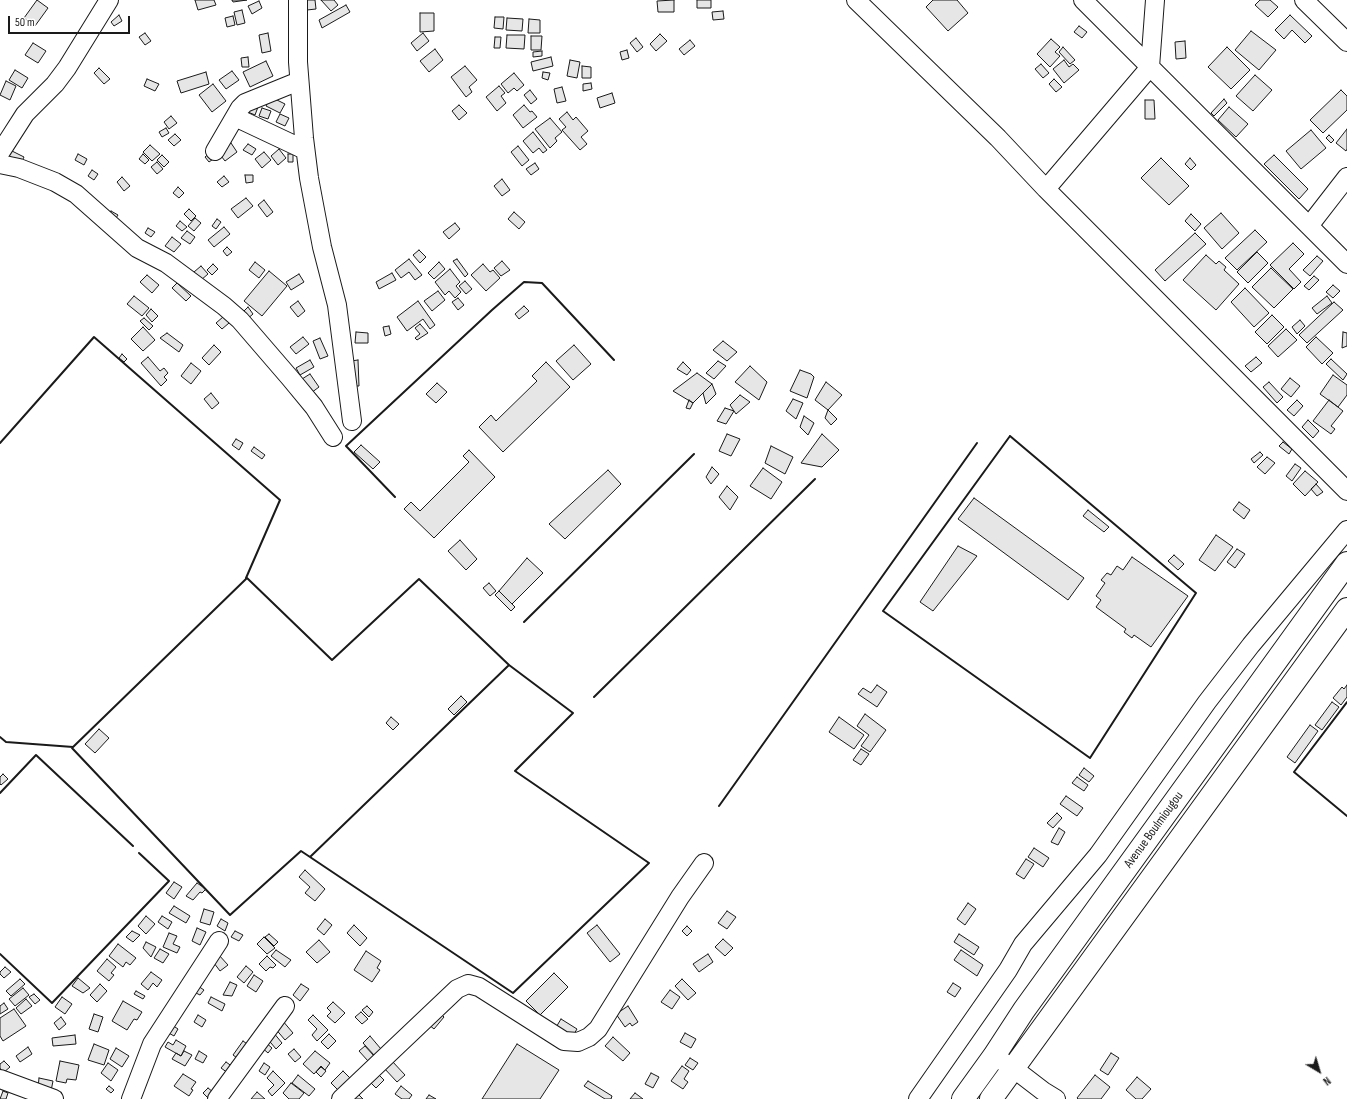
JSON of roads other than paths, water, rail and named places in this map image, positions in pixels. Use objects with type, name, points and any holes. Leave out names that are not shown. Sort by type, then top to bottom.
[{"type":"highway","name":"Avenue Boulmiougou","points":[[963,1099],[994,1056],[1024,1010],[1347,563]]},
{"type":"highway","name":"Avenue Boulmiougou","points":[[991,1099],[1347,609]]},
{"type":"street","points":[[0,153],[25,114],[55,84],[67,68],[109,0]]},
{"type":"street","points":[[298,0],[299,80],[309,182],[322,247],[337,305],[352,421]]},
{"type":"street","points":[[856,0],[998,138],[1046,189],[1346,488]]},
{"type":"street","points":[[1084,0],[1347,264]]},
{"type":"street","points":[[1046,189],[1150,67],[1155,0]]},
{"type":"street","points":[[1305,1],[1347,42]]},
{"type":"street","points":[[215,151],[245,103],[299,80]]},
{"type":"street","points":[[235,117],[306,150]]},
{"type":"street","points":[[0,164],[19,168],[55,182],[76,194],[137,248],[166,263],[224,306],[240,320],[290,378],[314,407],[333,437]]},
{"type":"street","points":[[1308,226],[1347,177]]},
{"type":"street","points":[[918,1099],[951,1049],[1008,970],[1024,944],[1098,855],[1207,702],[1251,645],[1347,530]]},
{"type":"street","points":[[341,1099],[457,989],[468,984],[479,987],[564,1041],[578,1042],[589,1037],[598,1029],[680,897],[704,862]]},
{"type":"street","points":[[131,1099],[152,1044],[219,941]]},
{"type":"street","points":[[216,1099],[285,1006]]},
{"type":"street","points":[[994,1056],[1056,1099]]},
{"type":"street","points":[[0,1079],[54,1099]]}]
